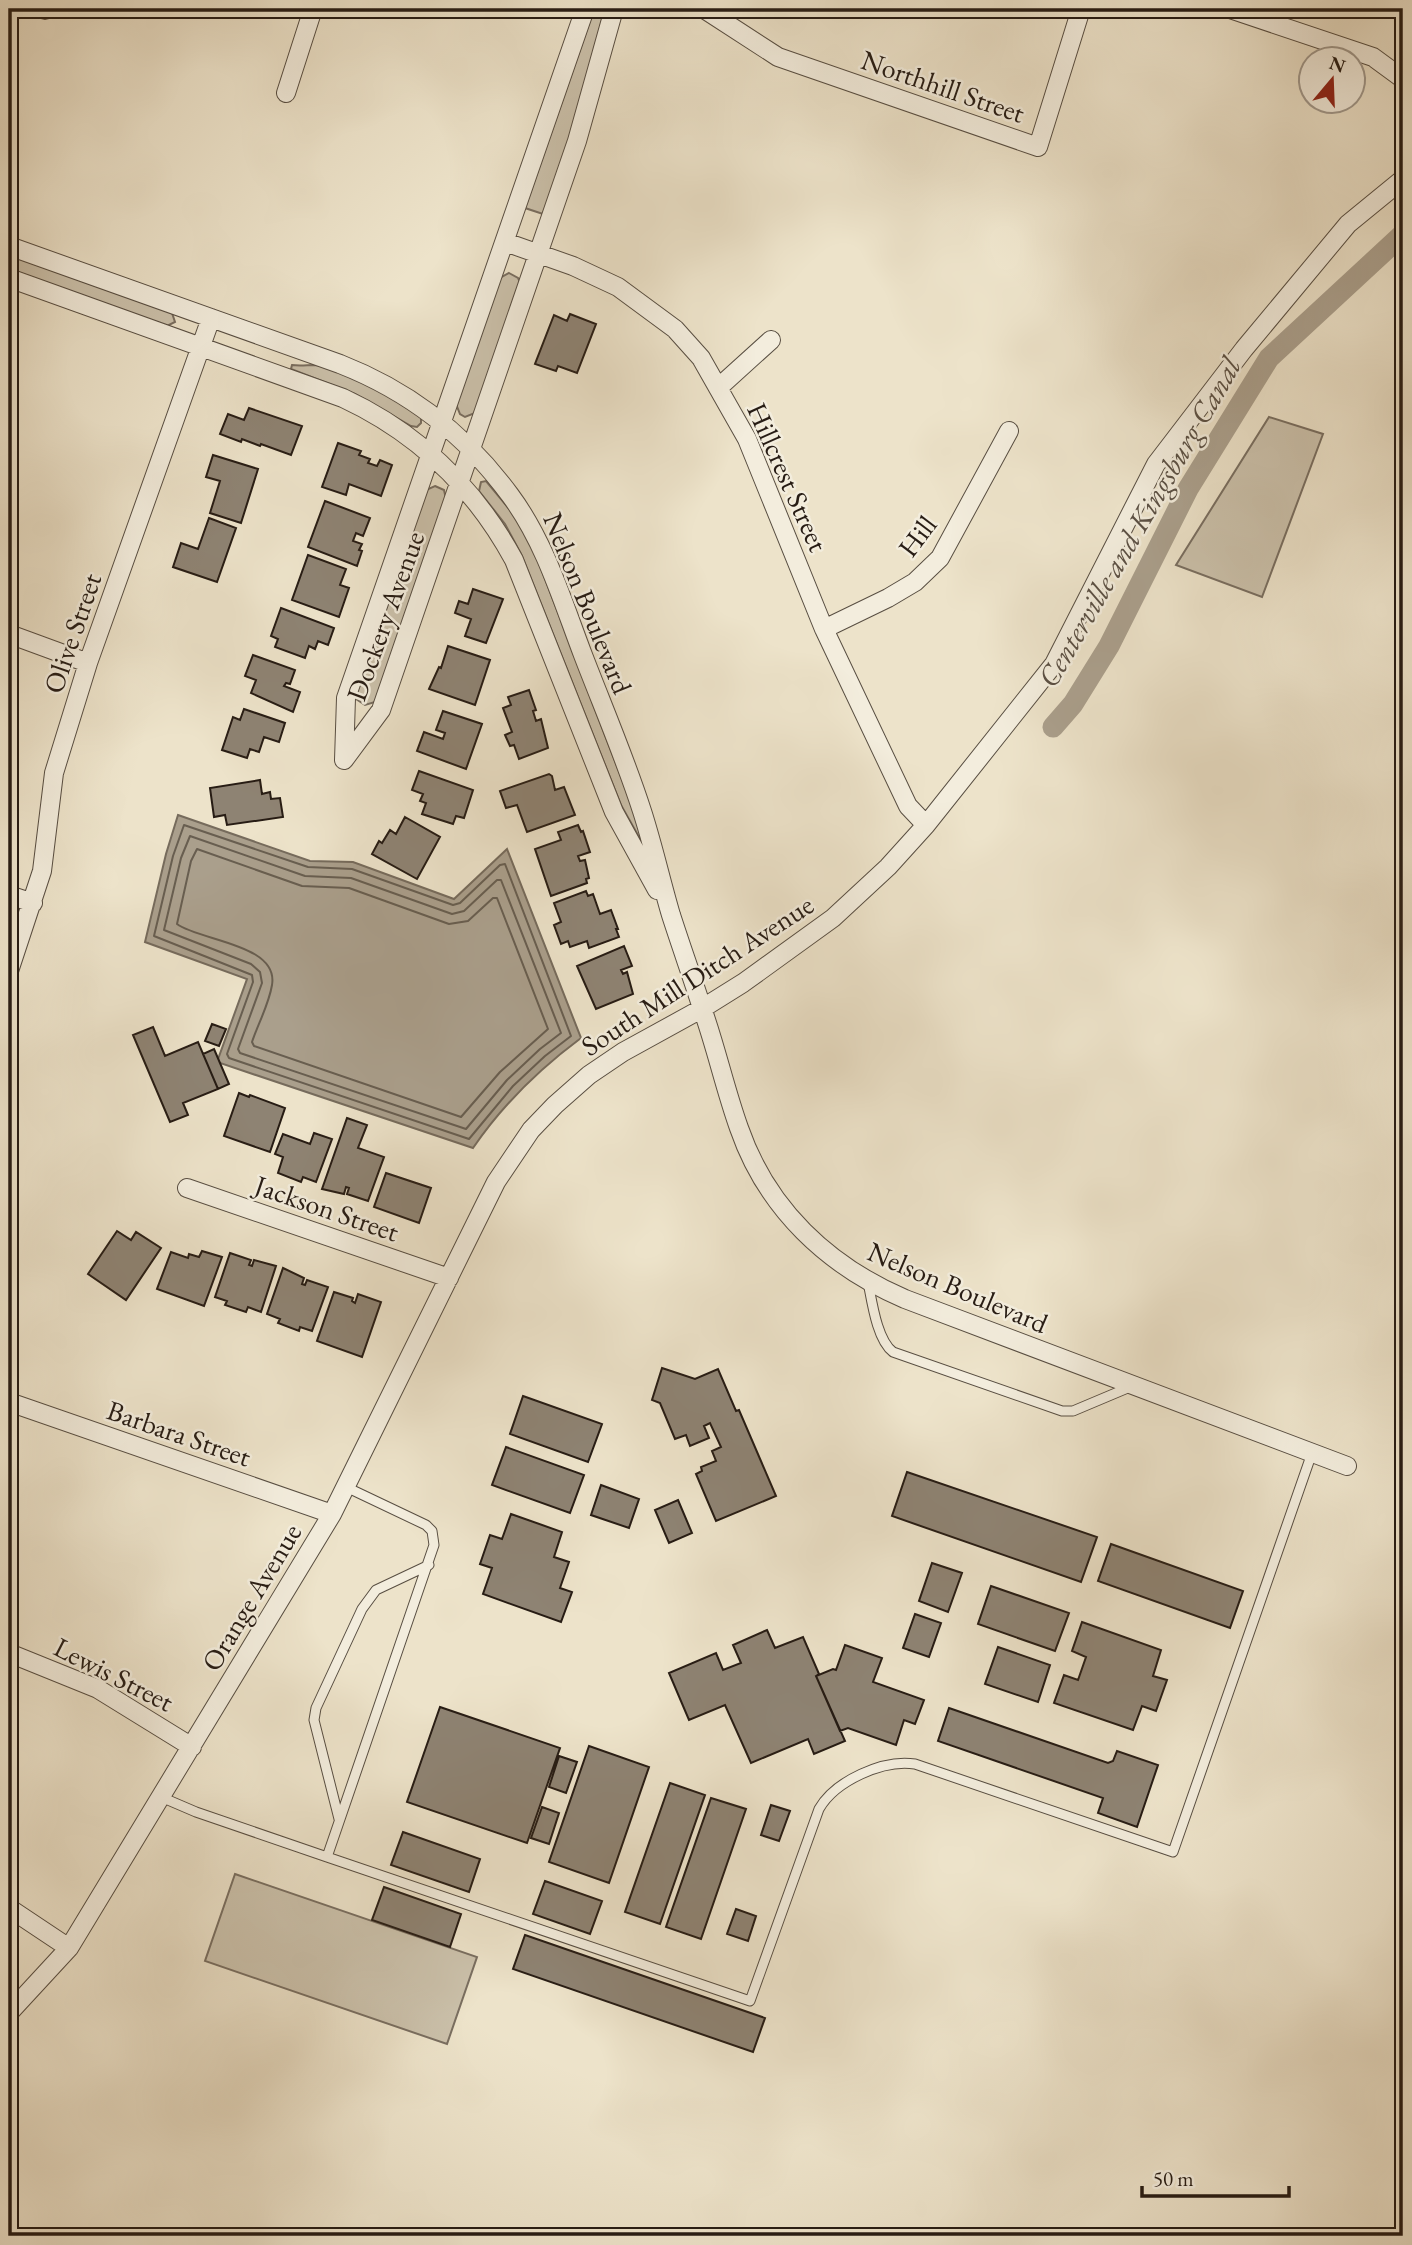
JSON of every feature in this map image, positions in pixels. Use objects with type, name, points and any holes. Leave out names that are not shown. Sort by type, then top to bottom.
[{"type":"street","points":[[286,93],[313,9]]},
{"type":"street","name":"Dockery Avenue","points":[[585,9],[345,698],[344,760],[381,710],[577,141],[614,9]]},
{"type":"street","name":"Northhill Street","points":[[704,9],[778,57],[1038,147],[1081,9]]},
{"type":"street","points":[[1230,9],[1373,57],[1403,79]]},
{"type":"street","name":"South Mill Ditch Avenue","points":[[496,1182],[531,1130],[572,1089],[615,1057],[703,1009],[743,983],[833,918],[888,867],[926,825],[1054,664],[1156,464],[1244,349],[1348,225],[1403,179]]},
{"type":"street","name":"Hillcrest Street","points":[[505,242],[607,282],[657,314],[675,329],[701,358],[747,439],[824,629],[908,806],[926,825]]},
{"type":"street","name":"Nelson Boulevard","points":[[9,246],[358,371],[390,387],[442,421],[471,449],[510,494],[541,546],[641,810],[671,916],[739,1128],[762,1181],[806,1235],[868,1282],[905,1299],[1347,1466]]},
{"type":"street","name":"Nelson Boulevard","points":[[9,278],[343,398],[393,425],[430,453],[461,483],[491,520],[514,560],[614,812],[671,916]]},
{"type":"street","name":"Olive Street","points":[[9,971],[33,903],[46,846],[54,773],[88,663],[211,318]]},
{"type":"street","points":[[718,388],[771,340]]},
{"type":"street","name":"Hill","points":[[824,629],[915,582],[940,558],[1009,430]]},
{"type":"street","points":[[9,635],[88,663]]},
{"type":"street","points":[[9,895],[33,903]]},
{"type":"street","name":"Orange Avenue","points":[[9,2013],[69,1948],[332,1514],[496,1182]]},
{"type":"street","name":"Jackson Street","points":[[187,1188],[449,1278]]},
{"type":"street","name":"Barbara Street","points":[[9,1402],[332,1514]]},
{"type":"street","name":"Lewis Street","points":[[9,1653],[98,1689],[192,1747]]},
{"type":"street","points":[[9,1908],[69,1948]]},
{"type":"lane","points":[[868,1282],[873,1311],[885,1343],[893,1352],[1062,1411],[1073,1411],[1132,1386]]},
{"type":"lane","points":[[161,1797],[196,1812],[751,2001],[819,1809],[825,1799],[843,1783],[892,1763],[915,1764],[1173,1852],[1312,1453]]},
{"type":"lane","points":[[327,1857],[429,1565],[434,1537],[426,1525],[346,1488]]},
{"type":"lane","points":[[339,1821],[314,1720],[316,1708],[371,1595],[376,1590],[429,1565]]},
{"type":"shaded area","points":[[594,9],[605,9],[573,129],[543,214],[525,208]]},
{"type":"shaded area","points":[[9,255],[172,313],[175,322],[167,326],[9,269]]},
{"type":"shaded area","points":[[509,273],[520,282],[475,413],[465,417],[460,414],[456,404],[500,278]]},
{"type":"shaded area","points":[[292,365],[315,365],[356,378],[421,417],[421,423],[417,427],[411,426],[355,394],[291,369]]},
{"type":"shaded area","points":[[1269,417],[1323,434],[1262,597],[1176,565]]},
{"type":"shaded area","points":[[486,481],[515,516],[532,545],[650,852],[648,853],[621,805],[521,554],[505,524],[479,491],[481,482]]},
{"type":"shaded area","points":[[435,486],[444,490],[446,499],[375,702],[365,705],[356,699],[356,693],[426,490]]},
{"type":"shaded area","points":[[235,1874],[477,1957],[447,2044],[205,1961]]},
{"type":"water","points":[[178,815],[310,861],[353,862],[454,899],[507,849],[581,1038],[522,1088],[473,1148],[217,1062],[247,979],[145,942]]},
{"type":"building","points":[[570,314],[596,324],[577,373],[558,366],[556,371],[535,364],[554,315],[567,321]]},
{"type":"building","points":[[249,408],[302,426],[291,455],[220,434],[228,414],[244,420]]},
{"type":"building","points":[[338,443],[361,451],[359,455],[370,459],[368,463],[377,466],[380,460],[392,465],[381,496],[349,484],[346,495],[322,487]]},
{"type":"building","points":[[213,455],[258,469],[241,523],[210,513],[220,481],[206,477]]},
{"type":"building","points":[[325,501],[370,518],[363,536],[356,533],[353,541],[362,544],[357,566],[308,547]]},
{"type":"building","points":[[209,518],[236,528],[217,582],[173,567],[181,543],[198,549]]},
{"type":"building","points":[[308,555],[346,569],[340,585],[349,588],[339,617],[292,600]]},
{"type":"building","points":[[473,589],[503,599],[486,643],[465,636],[471,619],[455,613],[459,601],[468,604]]},
{"type":"building","points":[[281,608],[334,628],[328,645],[318,641],[315,649],[309,646],[305,658],[275,647],[278,639],[271,636]]},
{"type":"building","points":[[448,646],[490,660],[475,705],[429,689],[439,667],[441,668]]},
{"type":"building","points":[[253,655],[295,670],[290,684],[286,683],[284,686],[300,692],[293,712],[251,693],[256,680],[245,676]]},
{"type":"building","points":[[529,690],[536,710],[533,711],[536,721],[541,719],[548,748],[519,759],[514,745],[510,746],[505,735],[512,732],[503,708],[511,705],[508,697]]},
{"type":"building","points":[[244,709],[285,723],[279,742],[264,737],[259,752],[250,749],[247,758],[222,750],[233,717],[240,720]]},
{"type":"building","points":[[443,711],[482,724],[466,769],[417,751],[424,732],[443,739],[445,733],[436,730]]},
{"type":"building","points":[[419,771],[473,790],[464,818],[456,816],[453,824],[422,814],[426,803],[420,801],[423,794],[412,790]]},
{"type":"building","points":[[549,774],[552,776],[555,790],[564,787],[575,815],[527,832],[517,805],[506,808],[500,791]]},
{"type":"building","points":[[260,780],[262,794],[270,792],[271,799],[280,798],[283,817],[227,825],[225,815],[214,817],[210,788]]},
{"type":"building","points":[[405,817],[440,837],[417,879],[372,854],[379,841],[382,843],[390,830],[396,834]]},
{"type":"building","points":[[578,825],[581,832],[583,831],[590,852],[578,856],[580,861],[585,860],[589,878],[586,879],[587,883],[551,896],[535,849],[561,840],[558,832]]},
{"type":"building","points":[[586,891],[588,896],[593,894],[600,914],[611,910],[619,937],[589,948],[587,941],[570,947],[568,941],[561,944],[554,925],[561,922],[554,903]]},
{"type":"building","points":[[624,946],[632,966],[621,970],[623,974],[627,972],[633,994],[596,1009],[577,966]]},
{"type":"building","points":[[212,1024],[226,1029],[219,1046],[205,1041]]},
{"type":"building","points":[[153,1027],[165,1056],[198,1042],[218,1089],[183,1103],[188,1115],[170,1122],[133,1035]]},
{"type":"building","points":[[214,1049],[229,1084],[218,1089],[203,1054]]},
{"type":"building","points":[[239,1093],[285,1108],[270,1152],[224,1136]]},
{"type":"building","points":[[347,1118],[367,1125],[358,1148],[384,1157],[368,1201],[347,1194],[349,1188],[346,1187],[344,1194],[322,1189]]},
{"type":"building","points":[[314,1133],[332,1139],[316,1182],[303,1177],[301,1182],[278,1173],[283,1157],[275,1154],[283,1134],[310,1144]]},
{"type":"building","points":[[386,1173],[431,1188],[419,1223],[374,1207]]},
{"type":"building","points":[[117,1231],[131,1240],[136,1232],[161,1248],[126,1300],[88,1274]]},
{"type":"building","points":[[202,1251],[222,1257],[204,1306],[157,1289],[171,1252],[188,1258],[189,1254],[199,1257]]},
{"type":"building","points":[[230,1253],[251,1260],[249,1265],[252,1266],[254,1260],[276,1266],[261,1312],[248,1307],[246,1312],[225,1305],[227,1301],[215,1297]]},
{"type":"building","points":[[283,1268],[304,1278],[302,1284],[305,1285],[307,1280],[328,1287],[312,1331],[300,1327],[299,1331],[278,1323],[280,1319],[267,1314]]},
{"type":"building","points":[[334,1292],[353,1298],[355,1303],[358,1294],[381,1302],[362,1357],[317,1341]]},
{"type":"building","points":[[662,1368],[695,1379],[718,1369],[776,1496],[716,1521],[696,1474],[702,1471],[701,1467],[716,1461],[712,1451],[721,1447],[710,1423],[704,1426],[709,1438],[690,1446],[686,1435],[675,1439],[660,1403],[652,1400]]},
{"type":"building","points":[[523,1396],[602,1424],[588,1462],[510,1434]]},
{"type":"building","points":[[506,1447],[584,1475],[570,1513],[492,1485]]},
{"type":"building","points":[[907,1472],[1097,1537],[1081,1582],[892,1516]]},
{"type":"building","points":[[601,1485],[639,1499],[629,1528],[591,1515]]},
{"type":"building","points":[[678,1500],[692,1533],[669,1543],[655,1510]]},
{"type":"building","points":[[511,1514],[562,1532],[554,1557],[569,1562],[560,1588],[572,1592],[561,1622],[483,1594],[492,1568],[480,1564],[490,1535],[502,1539]]},
{"type":"building","points":[[1111,1544],[1243,1591],[1230,1628],[1098,1581]]},
{"type":"building","points":[[932,1563],[962,1573],[948,1612],[919,1601]]},
{"type":"building","points":[[991,1586],[1069,1613],[1055,1651],[978,1624]]},
{"type":"building","points":[[915,1614],[941,1623],[929,1657],[903,1648]]},
{"type":"building","points":[[1082,1622],[1161,1650],[1153,1676],[1167,1680],[1156,1711],[1142,1706],[1133,1730],[1054,1703],[1064,1675],[1078,1680],[1086,1657],[1072,1651]]},
{"type":"building","points":[[767,1630],[775,1648],[803,1637],[819,1674],[816,1676],[845,1741],[814,1754],[808,1739],[751,1763],[725,1705],[689,1720],[669,1673],[716,1653],[723,1670],[741,1663],[733,1645]]},
{"type":"building","points":[[845,1645],[882,1658],[873,1682],[924,1700],[915,1724],[904,1720],[896,1745],[848,1728],[840,1731],[816,1676],[836,1670]]},
{"type":"building","points":[[998,1647],[1050,1665],[1038,1702],[985,1684]]},
{"type":"building","points":[[440,1707],[560,1748],[527,1843],[407,1802]]},
{"type":"building","points":[[949,1708],[1108,1763],[1113,1761],[1117,1751],[1158,1765],[1137,1827],[1098,1813],[1103,1798],[938,1741]]},
{"type":"building","points":[[589,1746],[649,1767],[609,1883],[549,1862]]},
{"type":"building","points":[[559,1756],[577,1762],[566,1793],[549,1787]]},
{"type":"building","points":[[670,1783],[705,1795],[660,1924],[625,1912]]},
{"type":"building","points":[[711,1798],[746,1809],[701,1939],[666,1927]]},
{"type":"building","points":[[771,1805],[790,1811],[779,1841],[761,1835]]},
{"type":"building","points":[[542,1807],[559,1813],[549,1844],[531,1838]]},
{"type":"building","points":[[403,1832],[480,1859],[469,1892],[391,1865]]},
{"type":"building","points":[[545,1881],[602,1901],[590,1934],[533,1914]]},
{"type":"building","points":[[384,1887],[461,1914],[450,1947],[372,1920]]},
{"type":"building","points":[[736,1909],[756,1916],[748,1941],[727,1934]]},
{"type":"building","points":[[525,1935],[765,2018],[753,2052],[513,1969]]},
{"type":"waterway","name":"Centerville and Kingsburg Canal","points":[[1053,727],[1073,704],[1109,646],[1188,489],[1269,358],[1403,234]]}]
